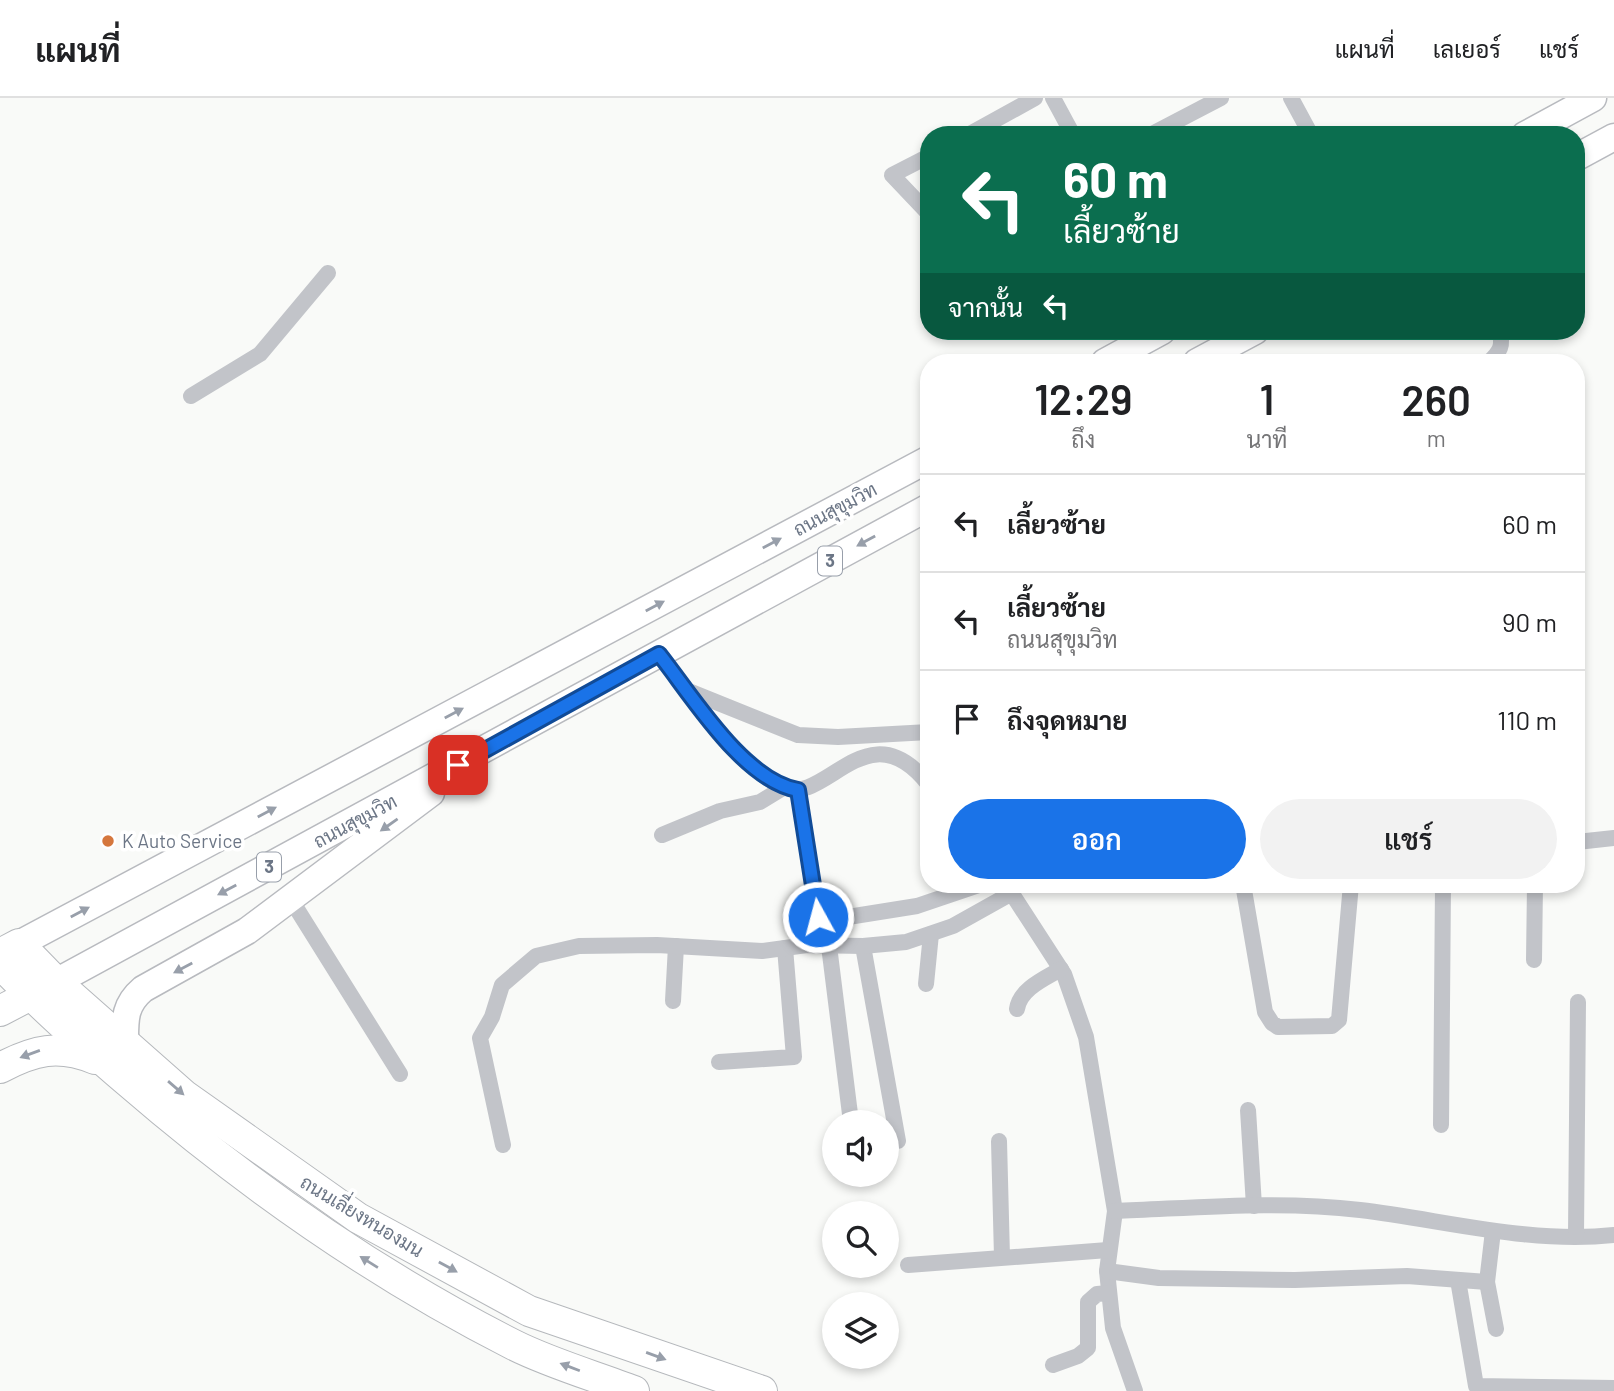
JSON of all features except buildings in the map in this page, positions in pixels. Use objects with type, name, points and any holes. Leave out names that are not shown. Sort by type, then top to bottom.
[{"type":"highway","name":"ถนนเลี่ยงหนองมน","points":[[6,954],[56,982],[116,1054],[256,1185],[369,1262],[516,1346],[634,1391]]},
{"type":"highway","name":"ถนนเลี่ยงหนองมน","points":[[6,954],[30,995],[116,1054],[184,1095],[358,1218],[529,1311],[762,1391]]},
{"type":"highway","name":"ถนนสุขุมวิท","points":[[0,1011],[56,982]]},
{"type":"highway","points":[[0,1068],[24,1055],[53,1048],[82,1054],[116,1054]]},
{"type":"main road","points":[[1542,126],[1593,98]]},
{"type":"main road","points":[[1585,153],[1614,137]]},
{"type":"main road","points":[[1120,354],[1145,340]]},
{"type":"main road","points":[[1229,354],[1245,340]]},
{"type":"main road","name":"ถนนสุขุมวิท","points":[[6,954],[920,464]]},
{"type":"main road","points":[[905,472],[920,495]]},
{"type":"main road","name":"ถนนสุขุมวิท","points":[[56,982],[920,512]]},
{"type":"main road","points":[[116,1054],[132,998],[247,931],[401,817],[481,752]]},
{"type":"street","points":[[984,126],[1035,98]]},
{"type":"street","points":[[1053,98],[1068,126]]},
{"type":"street","points":[[1167,126],[1221,98]]},
{"type":"street","points":[[1295,99],[1307,126]]},
{"type":"street","points":[[920,161],[892,175],[920,205]]},
{"type":"street","points":[[191,396],[260,354],[328,273]]},
{"type":"street","points":[[659,654],[738,754],[791,789],[818,917],[823,922],[917,906],[955,893]]},
{"type":"street","points":[[688,691],[798,735],[838,737],[920,732]]},
{"type":"street","points":[[662,835],[720,811],[760,802],[872,755],[886,754],[903,759],[920,776]]},
{"type":"street","points":[[1585,841],[1614,838]]},
{"type":"street","points":[[503,1146],[480,1038],[492,1017],[502,985],[536,956],[579,946],[676,946],[762,951],[906,942],[953,926],[1002,893]]},
{"type":"street","points":[[1012,893],[1061,969],[1086,1037],[1115,1211],[1107,1271],[1113,1328],[1135,1391]]},
{"type":"street","points":[[1244,893],[1265,1012],[1272,1023],[1279,1027],[1332,1026],[1339,1020],[1350,893]]},
{"type":"street","points":[[1441,1125],[1443,893]]},
{"type":"street","points":[[1534,960],[1535,893]]},
{"type":"street","points":[[290,898],[400,1074]]},
{"type":"street","points":[[926,984],[931,934]]},
{"type":"street","points":[[673,1001],[676,946]]},
{"type":"street","points":[[829,946],[850,1110]]},
{"type":"street","points":[[863,946],[892,1110]]},
{"type":"street","points":[[719,1062],[794,1057],[785,948]]},
{"type":"street","points":[[1017,1009],[1019,1000],[1026,991],[1061,969]]},
{"type":"street","points":[[1576,1236],[1578,1002]]},
{"type":"street","points":[[1248,1110],[1254,1206]]},
{"type":"street","points":[[999,1141],[1002,1258]]},
{"type":"street","points":[[1115,1211],[1292,1205],[1360,1210],[1493,1231],[1576,1236],[1614,1235]]},
{"type":"street","points":[[1493,1231],[1487,1282],[1496,1329]]},
{"type":"street","points":[[908,1265],[1108,1250]]},
{"type":"street","points":[[1107,1271],[1158,1278],[1295,1280],[1407,1276],[1487,1282]]},
{"type":"street","points":[[1458,1280],[1476,1386],[1614,1388]]},
{"type":"street","points":[[1053,1365],[1078,1356],[1088,1348],[1088,1302],[1097,1294],[1109,1293]]},
{"type":"place","name":"K Auto Service","points":[[108,841]]},
{"type":"route","points":[[458,765],[659,654],[738,754],[783,788],[798,790],[818,917]]}]
